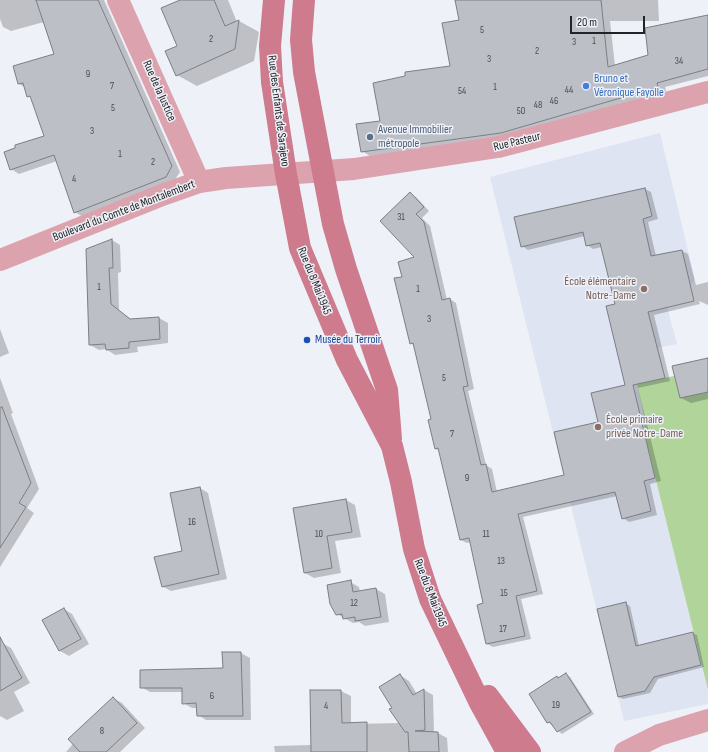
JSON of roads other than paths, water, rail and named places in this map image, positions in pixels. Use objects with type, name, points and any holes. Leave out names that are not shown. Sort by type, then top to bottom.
[{"type":"main road","name":"Rue des Enfants de Sarajevo","points":[[274,0],[270,36],[271,66],[286,174]]},
{"type":"main road","points":[[304,0],[301,40],[302,56],[323,172]]},
{"type":"main road","name":"Rue du 8 Mai 1945","points":[[323,172],[346,270],[387,390],[392,446],[401,482],[414,549],[423,581],[439,620],[480,703],[507,752]]},
{"type":"main road","name":"Rue du 8 Mai 1945","points":[[286,174],[296,231],[304,260],[347,360],[392,446]]},
{"type":"main road","name":"Rue du 8 Mai 1945","points":[[452,646],[530,752]]},
{"type":"street","name":"Rue de la Justice","points":[[118,0],[199,182]]},
{"type":"street","name":"Rue Pasteur","points":[[323,172],[498,147],[708,92]]},
{"type":"street","name":"Boulevard du Comte de Montalembert","points":[[0,260],[162,195],[199,182],[226,178],[323,172]]},
{"type":"street","points":[[625,752],[658,735],[708,720]]},
{"type":"place","name":"Bruno et Véronique Fayolle","points":[[586,86]]},
{"type":"place","name":"Avenue Immobilier métropole","points":[[370,137]]},
{"type":"place","name":"École élémentaire Notre-Dame","points":[[644,289]]},
{"type":"place","name":"Musée du Terroir","points":[[307,340]]},
{"type":"place","name":"École primaire privée Notre-Dame","points":[[598,427]]}]
